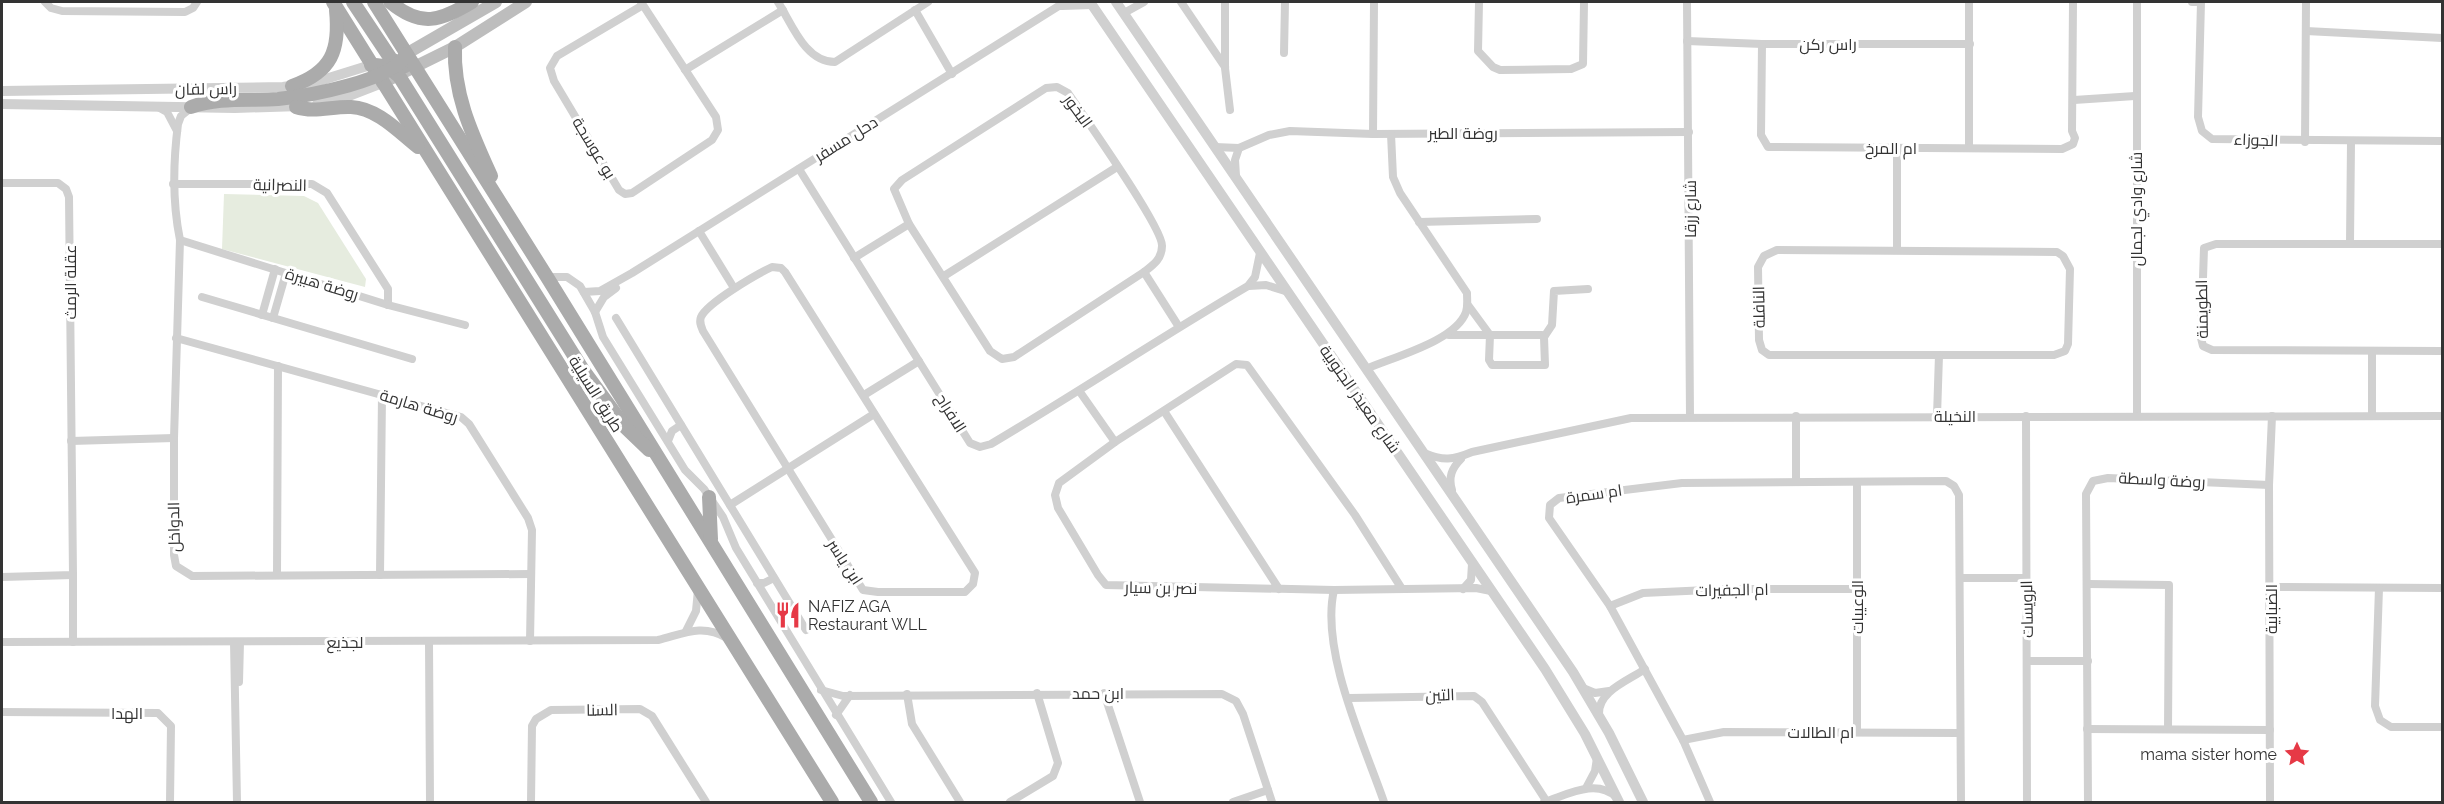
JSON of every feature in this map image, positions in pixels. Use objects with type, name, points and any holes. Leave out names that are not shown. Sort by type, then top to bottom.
[{"type":"main road","points":[[353,2],[397,64],[592,383],[625,427],[660,459]]},
{"type":"main road","name":"طريق السيلية","points":[[374,2],[397,64],[415,68],[547,277],[871,802]]},
{"type":"main road","points":[[390,2],[406,14],[432,19],[450,15],[472,2]]},
{"type":"main road","points":[[191,107],[217,101],[304,95],[377,74],[496,2]]},
{"type":"main road","points":[[415,68],[455,47],[526,2]]},
{"type":"main road","points":[[292,86],[317,74],[334,53],[337,30],[334,3]]},
{"type":"main road","name":"طريق السيلية","points":[[334,3],[832,802]]},
{"type":"main road","points":[[455,47],[456,72],[464,114],[508,216]]},
{"type":"main road","points":[[296,106],[308,110],[344,107],[366,109],[428,154]]},
{"type":"main road","points":[[709,497],[711,541]]},
{"type":"street","points":[[45,2],[51,8],[62,11],[185,12],[193,8],[197,2]]},
{"type":"street","points":[[685,70],[780,6],[811,56],[822,62],[835,62],[928,2]]},
{"type":"street","name":"شارع معيذر الجنوبية","points":[[1116,2],[1583,688],[1643,802]]},
{"type":"street","points":[[1124,13],[1144,2]]},
{"type":"street","points":[[1181,2],[1226,68]]},
{"type":"street","points":[[1225,2],[1226,68],[1230,110]]},
{"type":"street","points":[[1284,53],[1285,2]]},
{"type":"street","points":[[1373,134],[1374,2]]},
{"type":"street","points":[[1479,2],[1478,51],[1493,67],[1500,70],[1571,69],[1583,64],[1584,2]]},
{"type":"street","name":"شارع زرقا","points":[[1687,2],[1690,417]]},
{"type":"street","points":[[1969,2],[1970,148]]},
{"type":"street","name":"ام المرخ","points":[[1762,44],[1761,135],[1768,147],[2068,147],[2075,138],[2072,131],[2073,2]]},
{"type":"street","name":"شارع وادي لجمال","points":[[2137,2],[2135,96],[2137,416]]},
{"type":"street","name":"الجوزاء","points":[[2192,2],[2201,2],[2198,117],[2202,131],[2212,139],[2305,142],[2442,141]]},
{"type":"street","points":[[2305,142],[2306,2]]},
{"type":"street","name":"بو عوسجة","points":[[642,3],[716,117],[718,129],[716,136],[632,192],[621,193],[554,81],[550,68],[557,56],[642,3]]},
{"type":"street","name":"شارع معيذر الجنوبية","points":[[1091,3],[1567,703],[1618,800]]},
{"type":"street","name":"دحل مسفر","points":[[584,292],[600,291],[632,273],[1063,4],[1091,3]]},
{"type":"street","points":[[915,10],[952,74]]},
{"type":"street","points":[[2306,31],[2442,38]]},
{"type":"street","name":"راس ركن","points":[[1687,41],[1762,44],[1970,44]]},
{"type":"street","name":"راس لفان","points":[[2,91],[292,86],[377,74]]},
{"type":"street","name":"راس لفان","points":[[2,104],[296,106],[346,97],[377,74]]},
{"type":"street","name":"البخور","points":[[1057,87],[1068,93],[1117,167],[1160,233],[1162,246],[1159,260],[1144,272],[1014,357],[1002,359],[990,351],[909,224],[894,189],[902,180],[1046,88],[1057,87]]},
{"type":"street","points":[[2074,99],[2135,96]]},
{"type":"street","points":[[155,106],[167,112],[177,132]]},
{"type":"street","name":"الدواخل","points":[[191,107],[181,116],[177,132],[173,184],[174,209],[180,240],[174,438],[174,555],[176,566],[192,576],[531,574]]},
{"type":"street","name":"روضة الطير","points":[[1215,147],[1239,148],[1278,132],[1373,134],[1689,132]]},
{"type":"street","points":[[1391,134],[1393,177],[1400,193],[1467,293],[1466,313],[1449,334]]},
{"type":"street","points":[[2350,243],[2351,142]]},
{"type":"street","points":[[1236,177],[1235,159],[1239,148]]},
{"type":"street","points":[[1897,148],[1897,250]]},
{"type":"street","points":[[944,276],[1117,167]]},
{"type":"street","name":"الافراح","points":[[799,169],[970,443],[980,447],[991,444],[1080,392],[1179,327],[1248,286]]},
{"type":"street","name":"عقلة الرمث","points":[[2,183],[58,183],[66,189],[69,197],[73,642]]},
{"type":"street","name":"النصرانية","points":[[173,184],[312,184],[327,194],[388,289],[388,305]]},
{"type":"street","points":[[1419,222],[1537,219]]},
{"type":"street","points":[[854,258],[909,224]]},
{"type":"street","points":[[699,231],[734,288]]},
{"type":"street","name":"روضة هبيرة","points":[[180,240],[388,305],[465,325]]},
{"type":"street","name":"الطويمنة","points":[[2442,244],[2216,244],[2204,248],[2201,338],[2203,346],[2212,350],[2442,351]]},
{"type":"street","name":"النافلة","points":[[1778,250],[1897,250],[2049,251],[2063,256],[2070,269],[2069,336],[2065,351],[2054,355],[1769,355],[1762,350],[1759,340],[1758,267],[1764,255],[1778,250]]},
{"type":"street","points":[[1248,286],[1256,277],[1260,253]]},
{"type":"street","name":"ابن ياسر","points":[[772,267],[781,268],[864,396],[975,573],[973,584],[965,592],[862,590],[700,324],[704,313],[734,288],[772,267]]},
{"type":"street","points":[[262,315],[275,270]]},
{"type":"street","points":[[1144,272],[1179,327]]},
{"type":"street","points":[[273,318],[286,273]]},
{"type":"street","name":"دحل مسفر","points":[[595,312],[604,297],[627,281],[632,273]]},
{"type":"street","points":[[547,277],[567,277],[576,282],[584,292],[595,312],[603,337],[689,476],[709,497],[726,522],[736,548],[891,802]]},
{"type":"street","points":[[1248,286],[1266,285],[1286,291]]},
{"type":"street","points":[[1467,304],[1490,334],[1489,360],[1492,366],[1545,365],[1544,337],[1552,325],[1554,291],[1588,289]]},
{"type":"street","points":[[202,297],[412,359]]},
{"type":"street","points":[[616,318],[806,630]]},
{"type":"street","points":[[1366,369],[1449,334],[1542,335],[1544,337]]},
{"type":"street","name":"روضة هارمة","points":[[176,338],[461,417],[469,424],[528,518],[532,530],[531,640]]},
{"type":"street","points":[[2372,352],[2372,416]]},
{"type":"street","points":[[1937,416],[1940,355]]},
{"type":"street","points":[[864,396],[919,361]]},
{"type":"street","name":"نصر بن سيار","points":[[1402,589],[1355,515],[1247,364],[1236,364],[1115,442],[1059,483],[1055,495],[1058,508],[1106,585],[1491,591]]},
{"type":"street","points":[[277,575],[278,366]]},
{"type":"street","points":[[1080,392],[1115,442]]},
{"type":"street","points":[[380,575],[382,395]]},
{"type":"street","points":[[1164,411],[1278,589]]},
{"type":"street","points":[[730,505],[874,414]]},
{"type":"street","points":[[1796,416],[1796,482]]},
{"type":"street","name":"الرويسات","points":[[2026,416],[2027,802]]},
{"type":"street","name":"الضبابية","points":[[2270,802],[2272,416]]},
{"type":"street","name":"النخيلة","points":[[1424,453],[1447,460],[1472,452],[1631,418],[2442,416]]},
{"type":"street","points":[[658,427],[680,423]]},
{"type":"street","points":[[668,441],[672,431],[680,423]]},
{"type":"street","points":[[71,441],[174,438]]},
{"type":"street","points":[[1454,498],[1449,481],[1453,469],[1472,452]]},
{"type":"street","name":"روضة واسطة","points":[[2088,802],[2086,494],[2093,482],[2108,477],[2270,485]]},
{"type":"street","name":"ام سمرة","points":[[1710,802],[1683,740],[1610,606],[1549,518],[1550,505],[1559,498],[1682,483],[1946,481],[1954,486],[1959,495],[1961,578],[1961,802]]},
{"type":"street","name":"الوعيبات","points":[[1857,482],[1857,732]]},
{"type":"street","points":[[1462,589],[1470,580],[1472,564]]},
{"type":"street","points":[[2,577],[73,575]]},
{"type":"street","points":[[1961,578],[2026,578]]},
{"type":"street","points":[[757,583],[776,580]]},
{"type":"street","points":[[765,597],[776,580]]},
{"type":"street","points":[[2088,585],[2169,585],[2168,729]]},
{"type":"street","points":[[2271,587],[2442,588]]},
{"type":"street","points":[[2379,588],[2375,706],[2380,720],[2391,728],[2442,727]]},
{"type":"street","name":"ام الجفيرات","points":[[1610,606],[1643,593],[1729,589],[1857,589]]},
{"type":"street","points":[[686,631],[696,611],[698,590]]},
{"type":"street","points":[[1334,590],[1331,606],[1332,642],[1384,802]]},
{"type":"street","name":"لجذيع","points":[[2,642],[658,640],[686,631],[708,630],[729,639]]},
{"type":"street","points":[[237,642],[237,802]]},
{"type":"street","points":[[429,642],[430,802]]},
{"type":"street","points":[[2027,661],[2088,662]]},
{"type":"street","points":[[1599,716],[1600,703],[1612,690],[1645,669]]},
{"type":"street","points":[[1583,688],[1595,693],[1612,690]]},
{"type":"street","name":"ابن حمد","points":[[821,690],[835,695],[1222,694],[1236,701],[1243,714],[1272,802]]},
{"type":"street","points":[[1010,802],[1053,776],[1058,769],[1037,693]]},
{"type":"street","points":[[1104,693],[1140,802]]},
{"type":"street","points":[[907,694],[912,724],[960,802]]},
{"type":"street","points":[[836,715],[850,695]]},
{"type":"street","name":"التين","points":[[1349,698],[1474,696],[1482,702],[1545,802]]},
{"type":"street","name":"السنا","points":[[531,802],[532,726],[536,718],[550,710],[640,709],[652,716],[706,802]]},
{"type":"street","name":"الهدا","points":[[2,712],[158,713],[171,726],[170,802]]},
{"type":"street","points":[[2087,729],[2270,730]]},
{"type":"street","name":"ام الطالات","points":[[1683,740],[1724,732],[1960,733]]},
{"type":"street","points":[[1586,788],[1595,771],[1597,758]]},
{"type":"street","points":[[1545,802],[1586,788],[1602,788],[1618,800]]},
{"type":"street","points":[[1233,802],[1268,790]]},
{"type":"shaded area","points":[[224,194],[304,196],[318,203],[366,279],[365,287],[222,249]]},
{"type":"place","name":"NAFIZ AGA Restaurant WLL","points":[[788,615]]},
{"type":"place","name":"mama sister home","points":[[2297,754]]}]
